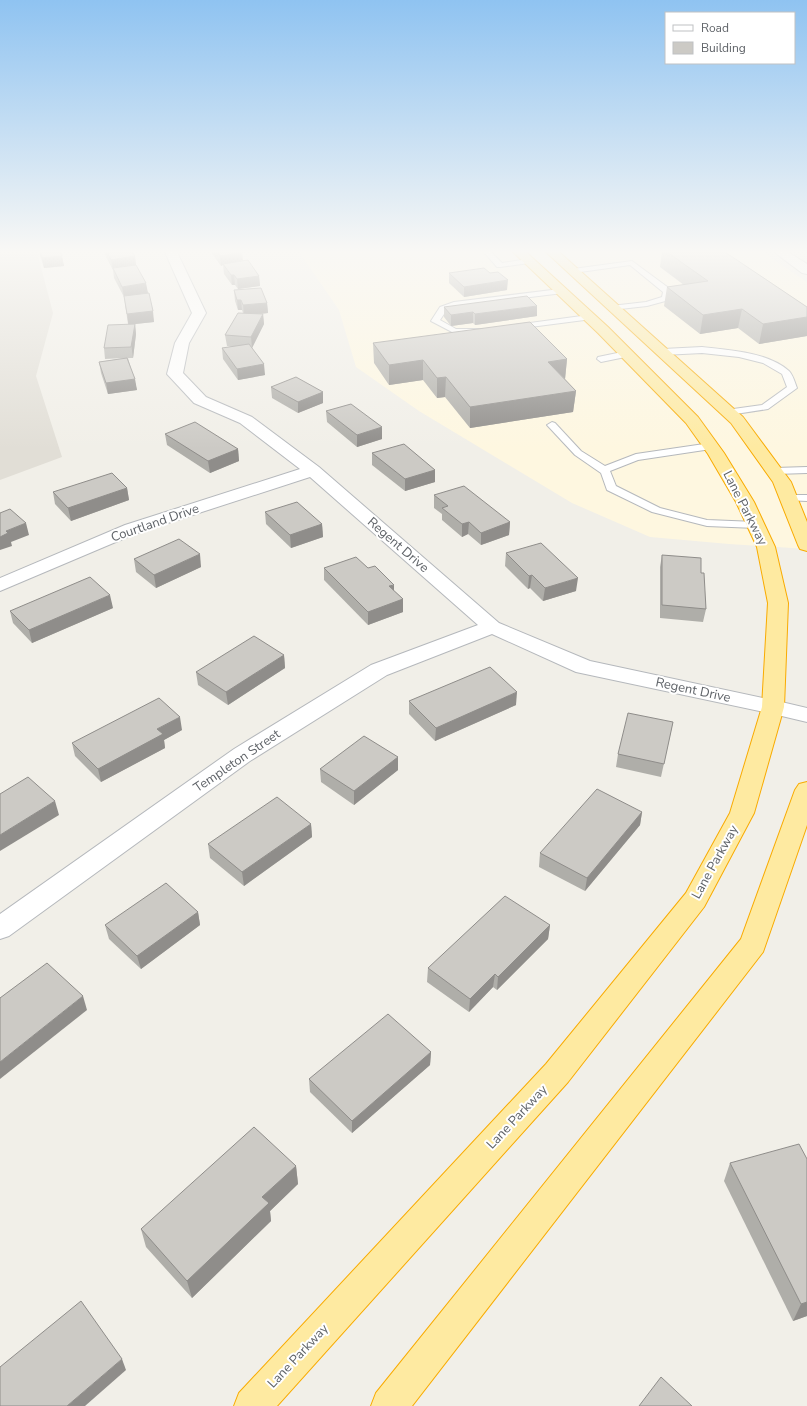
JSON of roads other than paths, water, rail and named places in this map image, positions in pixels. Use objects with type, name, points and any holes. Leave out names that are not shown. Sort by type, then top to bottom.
[{"type":"highway","name":"Lane Parkway","points":[[252,1406],[557,1073],[695,900],[742,813],[772,707],[778,603],[766,547],[745,502],[711,446],[692,420],[590,318]]},
{"type":"highway","name":"Lane Parkway","points":[[625,318],[737,420],[782,482],[805,535]]},
{"type":"highway","points":[[389,1406],[753,944],[807,790]]},
{"type":"street","name":"Regent Drive","points":[[196,318],[182,343],[175,374],[200,400],[246,420],[313,471],[492,627],[584,667],[807,715]]},
{"type":"street","name":"Courtland Drive","points":[[0,585],[132,529],[313,471]]},
{"type":"street","name":"Templeton Street","points":[[0,928],[242,755],[379,670],[492,627]]},
{"type":"lane","points":[[438,318],[435,321],[454,331],[475,332],[490,330]]},
{"type":"lane","points":[[505,328],[584,318]]},
{"type":"lane","points":[[663,352],[702,350],[739,354],[766,361],[786,373],[792,388],[765,407],[729,412]]},
{"type":"lane","points":[[601,359],[627,354]]},
{"type":"lane","points":[[552,425],[578,453],[605,471],[611,488],[656,510],[707,523],[756,525]]},
{"type":"lane","points":[[605,471],[636,457],[711,446]]},
{"type":"lane","points":[[774,471],[807,470]]},
{"type":"lane","points":[[788,498],[807,498]]}]
